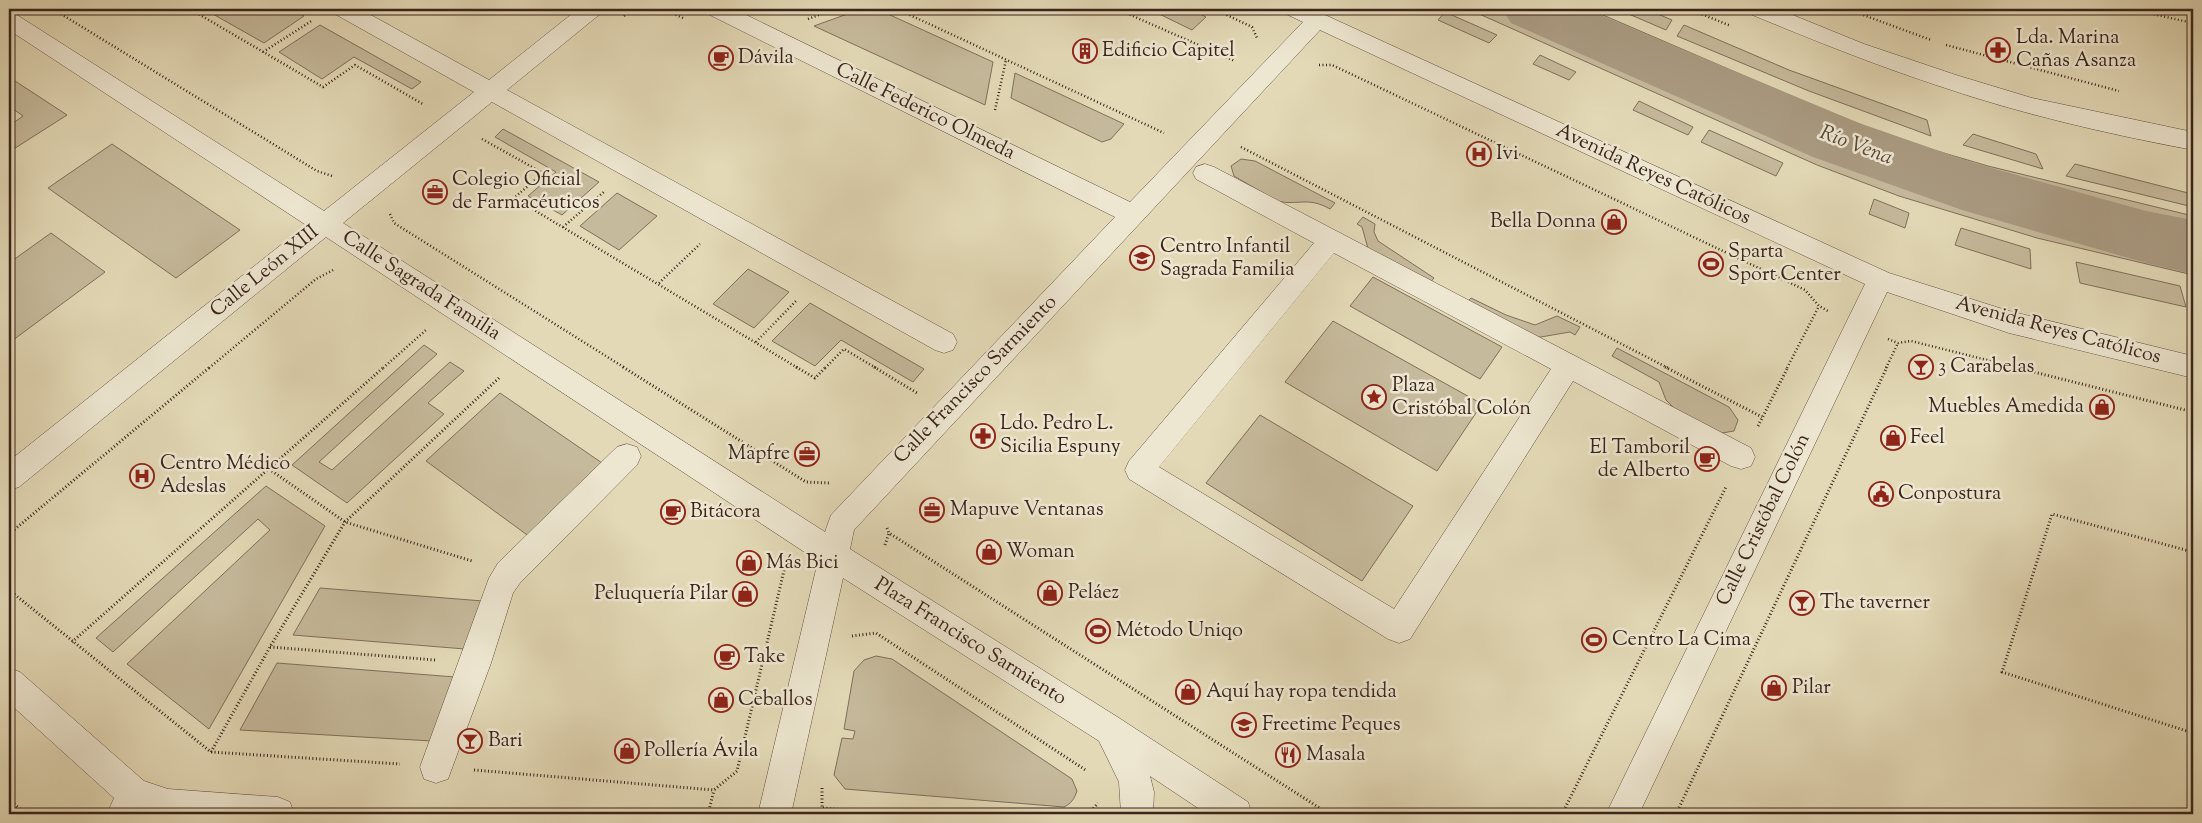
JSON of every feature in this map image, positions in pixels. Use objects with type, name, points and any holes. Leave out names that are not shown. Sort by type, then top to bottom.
[{"type":"street","points":[[343,9],[944,342]]},
{"type":"street","name":"Calle León XIII","points":[[9,478],[592,9]]},
{"type":"street","name":"Calle Federico Olmeda","points":[[716,9],[1133,215]]},
{"type":"street","name":"Avenida Reyes Católicos","points":[[1294,9],[1880,280],[2009,322],[2193,367]]},
{"type":"street","points":[[1758,9],[1856,49],[1948,81],[2032,106],[2193,141]]},
{"type":"street","name":"Calle Sagrada Familia","points":[[9,20],[833,553]]},
{"type":"street","name":"Calle Francisco Sarmiento","points":[[774,814],[841,524],[860,501],[1317,20]]},
{"type":"street","points":[[1205,173],[1741,458]]},
{"type":"street","points":[[1331,240],[1139,470],[1399,629],[1568,366]]},
{"type":"street","name":"Calle Cristóbal Colón","points":[[1622,814],[1880,280]]},
{"type":"street","points":[[436,767],[500,588],[508,572],[627,456]]},
{"type":"street","name":"Plaza Francisco Sarmiento","points":[[833,553],[872,581],[1108,729],[1236,814]]},
{"type":"street","points":[[9,683],[128,804],[278,814]]},
{"type":"street","name":"Plaza Francisco Sarmiento","points":[[1108,729],[1125,756],[1134,776],[1140,801],[1137,814]]},
{"type":"path","points":[[54,9],[317,171]]},
{"type":"path","points":[[190,9],[323,87],[355,64],[424,104]]},
{"type":"path","points":[[663,9],[690,22]]},
{"type":"path","points":[[803,21],[835,9]]},
{"type":"path","points":[[897,9],[1168,136]]},
{"type":"path","points":[[1117,9],[1237,62],[1231,69]]},
{"type":"path","points":[[1214,9],[1222,10],[1252,27],[1258,40]]},
{"type":"path","points":[[1847,9],[1931,40]]},
{"type":"path","points":[[2130,9],[2193,23]]},
{"type":"path","points":[[264,52],[313,20]]},
{"type":"path","points":[[1940,44],[2128,93]]},
{"type":"path","points":[[993,117],[1006,60]]},
{"type":"path","points":[[478,136],[542,173],[514,198],[816,378],[844,349],[918,394],[912,401]]},
{"type":"path","points":[[1234,143],[1762,417]]},
{"type":"path","points":[[563,227],[632,168]]},
{"type":"path","points":[[659,283],[725,220]]},
{"type":"path","points":[[394,222],[806,482],[834,483]]},
{"type":"path","points":[[9,534],[316,279],[336,268]]},
{"type":"path","points":[[756,342],[823,274]]},
{"type":"path","points":[[1562,814],[1819,306],[1805,290],[1774,276]]},
{"type":"path","points":[[72,642],[432,326]]},
{"type":"path","points":[[1676,814],[1898,343],[1912,341],[2193,412]]},
{"type":"path","points":[[211,752],[270,647],[345,522],[504,374]]},
{"type":"path","points":[[269,468],[345,522],[508,572]]},
{"type":"path","points":[[2193,590],[2191,552],[2052,514],[2002,672],[2193,733]]},
{"type":"path","points":[[889,534],[1328,814]]},
{"type":"path","points":[[708,814],[714,790],[737,771],[786,560]]},
{"type":"path","points":[[9,590],[211,752],[436,767],[714,790]]},
{"type":"path","points":[[849,644],[851,636],[876,633],[1093,775]]},
{"type":"path","points":[[270,647],[475,662]]},
{"type":"path","points":[[821,782],[821,814]]},
{"type":"path","points":[[9,799],[25,814]]},
{"type":"path","points":[[1089,814],[1100,800]]},
{"type":"path","points":[[822,808],[897,814]]},
{"type":"shaded area","points":[[204,9],[292,9],[304,16],[264,43]]},
{"type":"shaded area","points":[[861,9],[877,9],[993,62],[985,105],[814,26]]},
{"type":"shaded area","points":[[1149,9],[1190,9],[1206,17],[1192,30]]},
{"type":"shaded area","points":[[1468,9],[1589,9],[1819,108],[1900,140],[1988,166],[2193,216],[2193,275],[2037,238],[1899,196],[1817,165]]},
{"type":"shaded area","points":[[1617,9],[1646,9],[1672,20],[1666,30]]},
{"type":"shaded area","points":[[1445,12],[1497,35],[1489,43],[1438,20]]},
{"type":"shaded area","points":[[320,25],[421,82],[412,89],[354,57],[322,79],[279,52]]},
{"type":"shaded area","points":[[1684,25],[1789,70],[1927,120],[1931,136],[1809,91],[1677,36]]},
{"type":"shaded area","points":[[1540,55],[1576,72],[1569,80],[1533,64]]},
{"type":"shaded area","points":[[1015,73],[1124,124],[1111,139],[1102,142],[1011,98]]},
{"type":"shaded area","points":[[9,77],[67,115],[9,152],[9,126],[23,116],[9,106]]},
{"type":"shaded area","points":[[1639,101],[1693,127],[1688,135],[1633,110]]},
{"type":"shaded area","points":[[503,129],[599,182],[562,215],[528,196],[556,172],[495,137]]},
{"type":"shaded area","points":[[1709,130],[1783,163],[1776,176],[1701,142]]},
{"type":"shaded area","points":[[1973,134],[2036,154],[2043,169],[1963,145]]},
{"type":"shaded area","points":[[112,144],[240,230],[176,278],[48,188]]},
{"type":"shaded area","points":[[1241,159],[1255,161],[1335,203],[1330,209],[1309,202],[1277,201],[1234,176],[1231,166]]},
{"type":"shaded area","points":[[2075,164],[2192,194],[2193,207],[2066,176]]},
{"type":"shaded area","points":[[617,193],[657,216],[619,250],[580,226]]},
{"type":"shaded area","points":[[1874,199],[1909,213],[1905,228],[1869,214]]},
{"type":"shaded area","points":[[1363,217],[1375,224],[1374,232],[1378,241],[1434,278],[1429,284],[1369,252],[1362,227],[1357,224]]},
{"type":"shaded area","points":[[1961,228],[2030,249],[2031,269],[1955,245]]},
{"type":"shaded area","points":[[51,233],[105,272],[9,343],[9,263]]},
{"type":"shaded area","points":[[2076,262],[2180,286],[2186,307],[2080,283]]},
{"type":"shaded area","points":[[748,269],[789,292],[754,328],[713,304]]},
{"type":"shaded area","points":[[1373,277],[1502,347],[1480,379],[1350,306]]},
{"type":"shaded area","points":[[1471,298],[1506,315],[1535,325],[1557,316],[1580,327],[1575,335],[1570,332],[1529,339],[1465,304]]},
{"type":"shaded area","points":[[810,303],[924,369],[913,382],[841,340],[815,366],[772,341]]},
{"type":"shaded area","points":[[1333,321],[1482,404],[1437,471],[1285,382]]},
{"type":"shaded area","points":[[424,345],[437,354],[319,462],[332,470],[450,362],[464,371],[428,403],[444,414],[347,503],[292,465]]},
{"type":"shaded area","points":[[1617,348],[1729,407],[1738,420],[1734,431],[1722,433],[1676,410],[1666,400],[1659,382],[1612,356]]},
{"type":"shaded area","points":[[500,393],[605,465],[530,537],[426,461]]},
{"type":"shaded area","points":[[1260,415],[1413,506],[1362,581],[1206,483]]},
{"type":"shaded area","points":[[266,486],[325,526],[209,729],[127,664],[270,530],[258,519],[113,652],[96,638]]},
{"type":"shaded area","points":[[320,588],[483,601],[465,649],[293,635]]},
{"type":"shaded area","points":[[876,656],[892,659],[1072,779],[1077,791],[1072,801],[1064,807],[845,789],[834,775],[842,738],[853,739],[855,731],[844,729],[854,671],[864,660]]},
{"type":"shaded area","points":[[277,663],[455,677],[432,741],[240,730]]},
{"type":"waterway","name":"Río Vena","points":[[1532,9],[1836,140],[1962,185],[2146,237],[2193,247]]},
{"type":"place","name":"Lda. Marina Cañas Asanza","points":[[1998,50]]},
{"type":"place","name":"Edificio Capitel","points":[[1085,51]]},
{"type":"place","name":"Dávila","points":[[721,58]]},
{"type":"place","name":"Ivi","points":[[1479,154]]},
{"type":"place","name":"Colegio Oficial de Farmacéuticos","points":[[435,192]]},
{"type":"place","name":"Bella Donna","points":[[1614,222]]},
{"type":"place","name":"Centro Infantil Sagrada Familia","points":[[1142,258]]},
{"type":"place","name":"Sparta Sport Center","points":[[1711,264]]},
{"type":"place","name":"3 Carabelas","points":[[1921,367]]},
{"type":"place","name":"Plaza Cristóbal Colón","points":[[1374,397]]},
{"type":"place","name":"Muebles Amedida","points":[[2102,407]]},
{"type":"place","name":"Ldo. Pedro L. Sicilia Espuny","points":[[983,436]]},
{"type":"place","name":"Feel","points":[[1893,438]]},
{"type":"place","name":"Mapfre","points":[[807,454]]},
{"type":"place","name":"El Tamboril de Alberto","points":[[1707,459]]},
{"type":"place","name":"Centro Médico Adeslas","points":[[142,476]]},
{"type":"place","name":"Conpostura","points":[[1881,494]]},
{"type":"place","name":"Mapuve Ventanas","points":[[932,510]]},
{"type":"place","name":"Bitácora","points":[[673,512]]},
{"type":"place","name":"Woman","points":[[989,552]]},
{"type":"place","name":"Más Bici","points":[[749,563]]},
{"type":"place","name":"Peláez","points":[[1050,593]]},
{"type":"place","name":"Peluquería Pilar","points":[[745,594]]},
{"type":"place","name":"The taverner","points":[[1802,603]]},
{"type":"place","name":"Método Uniqo","points":[[1098,631]]},
{"type":"place","name":"Centro La Cima","points":[[1594,640]]},
{"type":"place","name":"Take","points":[[727,657]]},
{"type":"place","name":"Pilar","points":[[1774,688]]},
{"type":"place","name":"Aquí hay ropa tendida","points":[[1188,692]]},
{"type":"place","name":"Ceballos","points":[[721,700]]},
{"type":"place","name":"Freetime Peques","points":[[1244,725]]},
{"type":"place","name":"Bari","points":[[470,741]]},
{"type":"place","name":"Pollería Ávila","points":[[627,751]]},
{"type":"place","name":"Masala","points":[[1288,755]]}]
